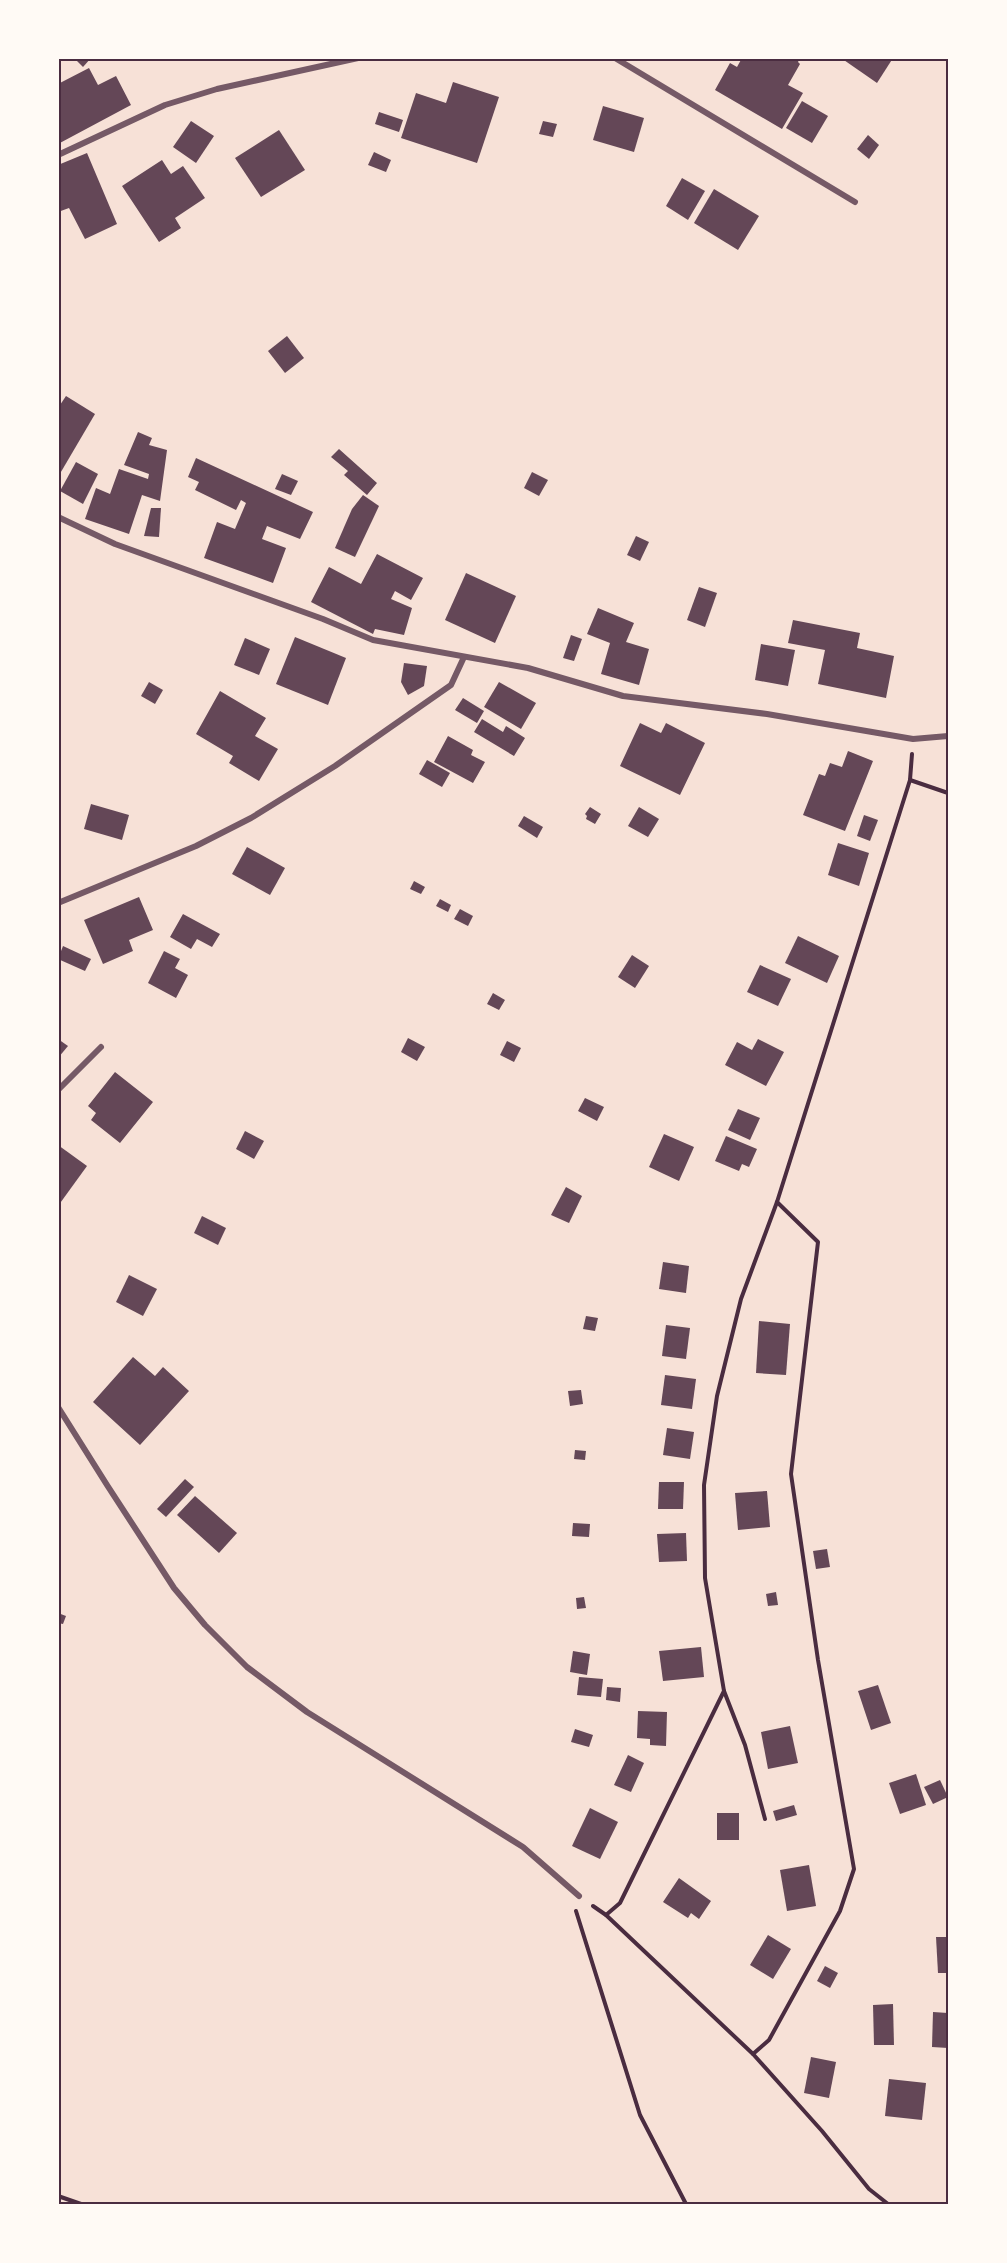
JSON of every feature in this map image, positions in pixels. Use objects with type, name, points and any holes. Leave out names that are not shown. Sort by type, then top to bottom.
[{"type":"street","points":[[58,155],[165,105],[217,89],[358,58]]},
{"type":"street","points":[[615,58],[855,202]]},
{"type":"street","points":[[58,517],[115,544],[323,619],[373,640],[528,668],[623,696],[767,714],[913,739],[948,736]]},
{"type":"street","points":[[58,903],[196,846],[251,818],[335,766],[451,685],[464,657]]},
{"type":"street","points":[[58,1090],[101,1047]]},
{"type":"street","points":[[58,1407],[174,1588],[205,1625],[248,1667],[307,1712],[523,1847],[579,1896]]},
{"type":"path","points":[[765,1819],[745,1745],[724,1691],[705,1578],[704,1485],[717,1396],[741,1299],[777,1202],[910,780],[913,739]]},
{"type":"path","points":[[910,780],[948,793]]},
{"type":"path","points":[[753,2054],[769,2040],[835,1921],[854,1869],[818,1660],[791,1474],[818,1242],[777,1202]]},
{"type":"path","points":[[606,1916],[620,1903],[724,1691]]},
{"type":"path","points":[[686,2205],[640,2115],[574,1907],[579,1896],[606,1916],[753,2054],[822,2131],[869,2189],[888,2205]]},
{"type":"path","points":[[58,2196],[81,2205]]},
{"type":"building","points":[[74,58],[91,58],[83,67]]},
{"type":"building","points":[[742,58],[800,58],[798,62],[800,64],[788,85],[803,93],[782,129],[715,90],[730,63],[737,67]]},
{"type":"building","points":[[841,58],[893,58],[877,83]]},
{"type":"building","points":[[89,68],[98,85],[116,76],[131,105],[58,144],[58,84]]},
{"type":"building","points":[[453,82],[499,97],[477,163],[401,138],[416,93],[446,103]]},
{"type":"building","points":[[802,101],[828,116],[812,143],[786,128]]},
{"type":"building","points":[[603,106],[644,118],[634,152],[593,140]]},
{"type":"building","points":[[379,112],[403,120],[399,132],[375,124]]},
{"type":"building","points":[[191,121],[214,136],[196,163],[173,147]]},
{"type":"building","points":[[543,121],[557,124],[553,137],[539,134]]},
{"type":"building","points":[[279,130],[305,170],[261,197],[235,158]]},
{"type":"building","points":[[868,135],[879,145],[869,159],[857,149]]},
{"type":"building","points":[[374,152],[391,160],[386,172],[368,165]]},
{"type":"building","points":[[87,153],[117,224],[85,239],[69,208],[58,212],[58,165]]},
{"type":"building","points":[[162,160],[171,174],[183,166],[205,198],[175,218],[181,228],[159,242],[122,186]]},
{"type":"building","points":[[682,178],[705,191],[688,220],[666,206]]},
{"type":"building","points":[[714,189],[759,216],[738,250],[694,223]]},
{"type":"building","points":[[287,336],[304,358],[285,373],[268,351]]},
{"type":"building","points":[[66,396],[95,414],[58,477],[58,408]]},
{"type":"building","points":[[138,432],[152,438],[149,445],[167,450],[160,501],[142,495],[129,534],[85,519],[96,488],[110,494],[119,469],[148,479],[149,474],[124,465]]},
{"type":"building","points":[[339,449],[377,483],[367,495],[344,475],[348,471],[331,457]]},
{"type":"building","points":[[196,458],[313,512],[300,539],[267,526],[262,539],[286,548],[273,583],[204,558],[217,522],[235,529],[246,503],[241,500],[236,510],[195,490],[199,482],[188,477]]},
{"type":"building","points":[[76,462],[98,474],[83,504],[60,491]]},
{"type":"building","points":[[532,472],[548,480],[539,496],[524,488]]},
{"type":"building","points":[[282,474],[298,481],[291,495],[275,489]]},
{"type":"building","points":[[363,495],[379,506],[355,557],[335,548],[352,509]]},
{"type":"building","points":[[151,508],[161,508],[159,537],[144,536]]},
{"type":"building","points":[[636,536],[649,542],[640,561],[627,555]]},
{"type":"building","points":[[377,554],[423,578],[411,600],[395,591],[391,599],[412,608],[404,635],[375,629],[373,634],[311,602],[329,567],[361,584]]},
{"type":"building","points":[[466,573],[516,596],[495,643],[445,620]]},
{"type":"building","points":[[699,587],[717,593],[705,627],[687,620]]},
{"type":"building","points":[[598,608],[634,623],[626,642],[649,649],[639,685],[601,674],[610,643],[587,634]]},
{"type":"building","points":[[793,620],[860,633],[857,648],[894,656],[886,698],[818,684],[825,650],[788,643]]},
{"type":"building","points":[[571,635],[582,639],[574,661],[563,658]]},
{"type":"building","points":[[295,637],[346,658],[328,705],[276,684]]},
{"type":"building","points":[[245,638],[270,649],[259,675],[234,665]]},
{"type":"building","points":[[761,644],[795,650],[788,686],[755,680]]},
{"type":"building","points":[[404,663],[427,666],[424,686],[408,695],[401,682]]},
{"type":"building","points":[[149,682],[163,690],[155,704],[141,696]]},
{"type":"building","points":[[499,682],[536,703],[521,729],[484,707]]},
{"type":"building","points":[[220,691],[266,718],[255,736],[278,749],[259,781],[229,763],[233,756],[196,734]]},
{"type":"building","points":[[463,698],[484,711],[477,723],[455,710]]},
{"type":"building","points":[[482,719],[503,732],[506,726],[525,738],[514,756],[474,732]]},
{"type":"building","points":[[640,723],[661,733],[666,723],[705,743],[680,795],[620,766]]},
{"type":"building","points":[[448,736],[473,750],[471,755],[485,762],[473,783],[434,762]]},
{"type":"building","points":[[848,751],[873,761],[845,831],[803,815],[819,774],[825,776],[830,763],[842,767]]},
{"type":"building","points":[[427,760],[450,773],[442,787],[419,774]]},
{"type":"building","points":[[91,804],[129,815],[122,840],[84,829]]},
{"type":"building","points":[[590,807],[601,814],[595,824],[586,819],[585,814]]},
{"type":"building","points":[[639,807],[659,819],[648,837],[628,826]]},
{"type":"building","points":[[864,815],[878,820],[870,841],[857,836]]},
{"type":"building","points":[[524,816],[543,827],[537,838],[518,826]]},
{"type":"building","points":[[838,843],[869,853],[859,886],[828,875]]},
{"type":"building","points":[[247,847],[285,868],[270,895],[232,874]]},
{"type":"building","points":[[414,881],[425,887],[421,894],[410,889]]},
{"type":"building","points":[[139,897],[153,930],[129,940],[133,951],[103,964],[84,920]]},
{"type":"building","points":[[440,899],[451,905],[448,912],[436,906]]},
{"type":"building","points":[[460,909],[473,916],[468,926],[454,919]]},
{"type":"building","points":[[183,914],[220,934],[212,947],[197,939],[191,949],[170,937]]},
{"type":"building","points":[[798,936],[839,956],[827,983],[785,963]]},
{"type":"building","points":[[63,946],[91,959],[85,971],[58,959]]},
{"type":"building","points":[[164,951],[180,959],[175,968],[188,975],[176,998],[148,983]]},
{"type":"building","points":[[632,955],[649,966],[635,988],[618,977]]},
{"type":"building","points":[[760,965],[791,979],[778,1006],[747,992]]},
{"type":"building","points":[[493,993],[505,1000],[499,1010],[487,1004]]},
{"type":"building","points":[[408,1038],[425,1047],[417,1061],[401,1052]]},
{"type":"building","points":[[58,1039],[68,1046],[58,1058]]},
{"type":"building","points":[[758,1039],[784,1052],[766,1086],[725,1065],[737,1042],[752,1050]]},
{"type":"building","points":[[507,1041],[521,1048],[514,1062],[500,1055]]},
{"type":"building","points":[[115,1072],[153,1102],[120,1143],[91,1120],[96,1113],[88,1106]]},
{"type":"building","points":[[585,1098],[604,1107],[597,1121],[578,1111]]},
{"type":"building","points":[[738,1109],[760,1118],[750,1140],[728,1130]]},
{"type":"building","points":[[245,1131],[264,1141],[254,1159],[236,1149]]},
{"type":"building","points":[[664,1134],[694,1147],[679,1181],[649,1167]]},
{"type":"building","points":[[726,1136],[757,1149],[749,1167],[742,1164],[739,1171],[715,1161]]},
{"type":"building","points":[[58,1145],[87,1166],[58,1206]]},
{"type":"building","points":[[566,1187],[582,1196],[569,1223],[551,1215]]},
{"type":"building","points":[[202,1216],[226,1228],[218,1245],[194,1233]]},
{"type":"building","points":[[663,1262],[689,1266],[686,1293],[659,1289]]},
{"type":"building","points":[[129,1275],[157,1289],[143,1316],[116,1302]]},
{"type":"building","points":[[586,1316],[598,1318],[595,1331],[583,1329]]},
{"type":"building","points":[[759,1321],[790,1324],[786,1375],[756,1373]]},
{"type":"building","points":[[666,1325],[690,1328],[686,1359],[662,1356]]},
{"type":"building","points":[[133,1357],[155,1376],[163,1367],[189,1391],[140,1445],[93,1402]]},
{"type":"building","points":[[665,1375],[696,1379],[692,1409],[661,1405]]},
{"type":"building","points":[[581,1390],[583,1404],[570,1406],[568,1391]]},
{"type":"building","points":[[667,1428],[694,1432],[690,1459],[663,1455]]},
{"type":"building","points":[[575,1450],[586,1451],[585,1460],[574,1459]]},
{"type":"building","points":[[185,1479],[194,1487],[166,1517],[157,1509]]},
{"type":"building","points":[[659,1482],[684,1482],[683,1509],[658,1509]]},
{"type":"building","points":[[767,1491],[770,1527],[738,1530],[735,1493]]},
{"type":"building","points":[[195,1496],[237,1533],[219,1553],[177,1515]]},
{"type":"building","points":[[573,1523],[590,1524],[589,1537],[572,1536]]},
{"type":"building","points":[[686,1533],[687,1561],[659,1562],[657,1534]]},
{"type":"building","points":[[827,1549],[830,1567],[816,1569],[813,1551]]},
{"type":"building","points":[[776,1592],[778,1605],[768,1606],[766,1594]]},
{"type":"building","points":[[584,1597],[586,1608],[577,1609],[576,1598]]},
{"type":"building","points":[[58,1613],[66,1616],[63,1624],[58,1623]]},
{"type":"building","points":[[701,1647],[704,1677],[663,1681],[659,1651]]},
{"type":"building","points":[[573,1651],[590,1654],[587,1675],[570,1672]]},
{"type":"building","points":[[579,1677],[603,1679],[601,1697],[577,1695]]},
{"type":"building","points":[[878,1685],[891,1723],[871,1730],[858,1691]]},
{"type":"building","points":[[607,1687],[621,1688],[620,1702],[606,1700]]},
{"type":"building","points":[[638,1711],[667,1712],[666,1746],[650,1745],[650,1739],[637,1738]]},
{"type":"building","points":[[790,1726],[798,1763],[768,1769],[761,1732]]},
{"type":"building","points":[[575,1729],[593,1735],[589,1747],[571,1742]]},
{"type":"building","points":[[628,1755],[644,1763],[631,1792],[614,1785]]},
{"type":"building","points":[[916,1774],[926,1805],[900,1814],[889,1783]]},
{"type":"building","points":[[940,1780],[948,1797],[933,1804],[924,1787]]},
{"type":"building","points":[[794,1805],[797,1815],[776,1821],[773,1811]]},
{"type":"building","points":[[590,1808],[618,1822],[600,1859],[572,1846]]},
{"type":"building","points":[[717,1813],[739,1813],[739,1840],[717,1840]]},
{"type":"building","points":[[809,1865],[816,1906],[787,1911],[780,1870]]},
{"type":"building","points":[[679,1878],[711,1901],[699,1919],[691,1913],[688,1918],[663,1902]]},
{"type":"building","points":[[768,1935],[791,1949],[773,1979],[750,1965]]},
{"type":"building","points":[[936,1937],[948,1937],[948,1973],[938,1973]]},
{"type":"building","points":[[825,1966],[838,1973],[830,1988],[817,1981]]},
{"type":"building","points":[[893,2004],[894,2045],[874,2045],[873,2005]]},
{"type":"building","points":[[933,2012],[948,2013],[948,2048],[932,2047]]},
{"type":"building","points":[[811,2057],[836,2062],[829,2098],[804,2093]]},
{"type":"building","points":[[889,2079],[926,2083],[922,2120],[885,2116]]}]
